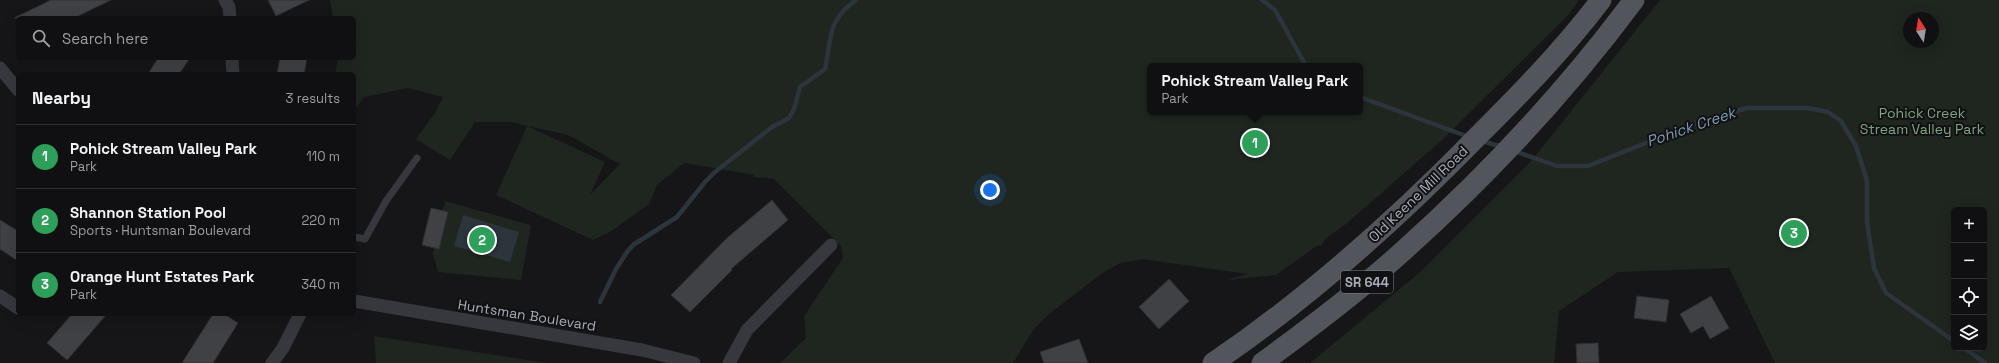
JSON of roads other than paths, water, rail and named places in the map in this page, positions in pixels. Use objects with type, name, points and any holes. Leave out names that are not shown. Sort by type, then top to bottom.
[{"type":"main road","name":"Old Keene Mill Road","points":[[1212,363],[1287,308],[1352,257],[1439,176],[1520,94],[1565,44],[1601,0]]},
{"type":"main road","name":"SR 644","points":[[1262,363],[1360,288],[1402,252],[1465,192],[1544,110],[1606,38],[1634,0]]},
{"type":"street","points":[[225,0],[229,7],[230,16]]},
{"type":"street","points":[[232,60],[233,72]]},
{"type":"street","points":[[0,68],[16,88]]},
{"type":"street","points":[[729,363],[747,330],[831,245]]},
{"type":"street","points":[[0,296],[16,307]]},
{"type":"street","name":"Huntsman Boulevard","points":[[356,302],[642,350],[694,363]]},
{"type":"street","points":[[272,363],[283,348],[299,316]]},
{"type":"lane","points":[[356,237],[365,239],[386,201],[417,158]]},
{"type":"waterway","points":[[600,302],[616,269],[633,245],[677,217],[715,172],[772,127],[789,118],[794,109],[800,87],[825,69],[830,39],[835,23],[846,8],[856,0]]},
{"type":"waterway","name":"Pohick Creek","points":[[1262,0],[1275,10],[1304,63]]},
{"type":"waterway","name":"Pohick Creek","points":[[1363,98],[1469,137]]},
{"type":"waterway","name":"Pohick Creek","points":[[1514,151],[1557,166],[1588,166],[1701,121],[1747,108],[1808,108],[1828,112],[1841,121],[1856,146],[1867,181],[1867,222],[1874,268],[1886,293],[1951,339]]},
{"type":"waterway","name":"Pohick Creek","points":[[1482,141],[1502,147]]},
{"type":"waterway","name":"Pohick Creek","points":[[1968,351],[1985,363]]},
{"type":"place","name":"Pohick Stream Valley Park","points":[[1255,143]]},
{"type":"place","name":"Orange Hunt Estates Park","points":[[1794,233]]},
{"type":"place","name":"Shannon Station Pool","points":[[482,240]]},
{"type":"park label","name":"Pohick Creek Stream Valley Park","points":[[1922,122]]}]
